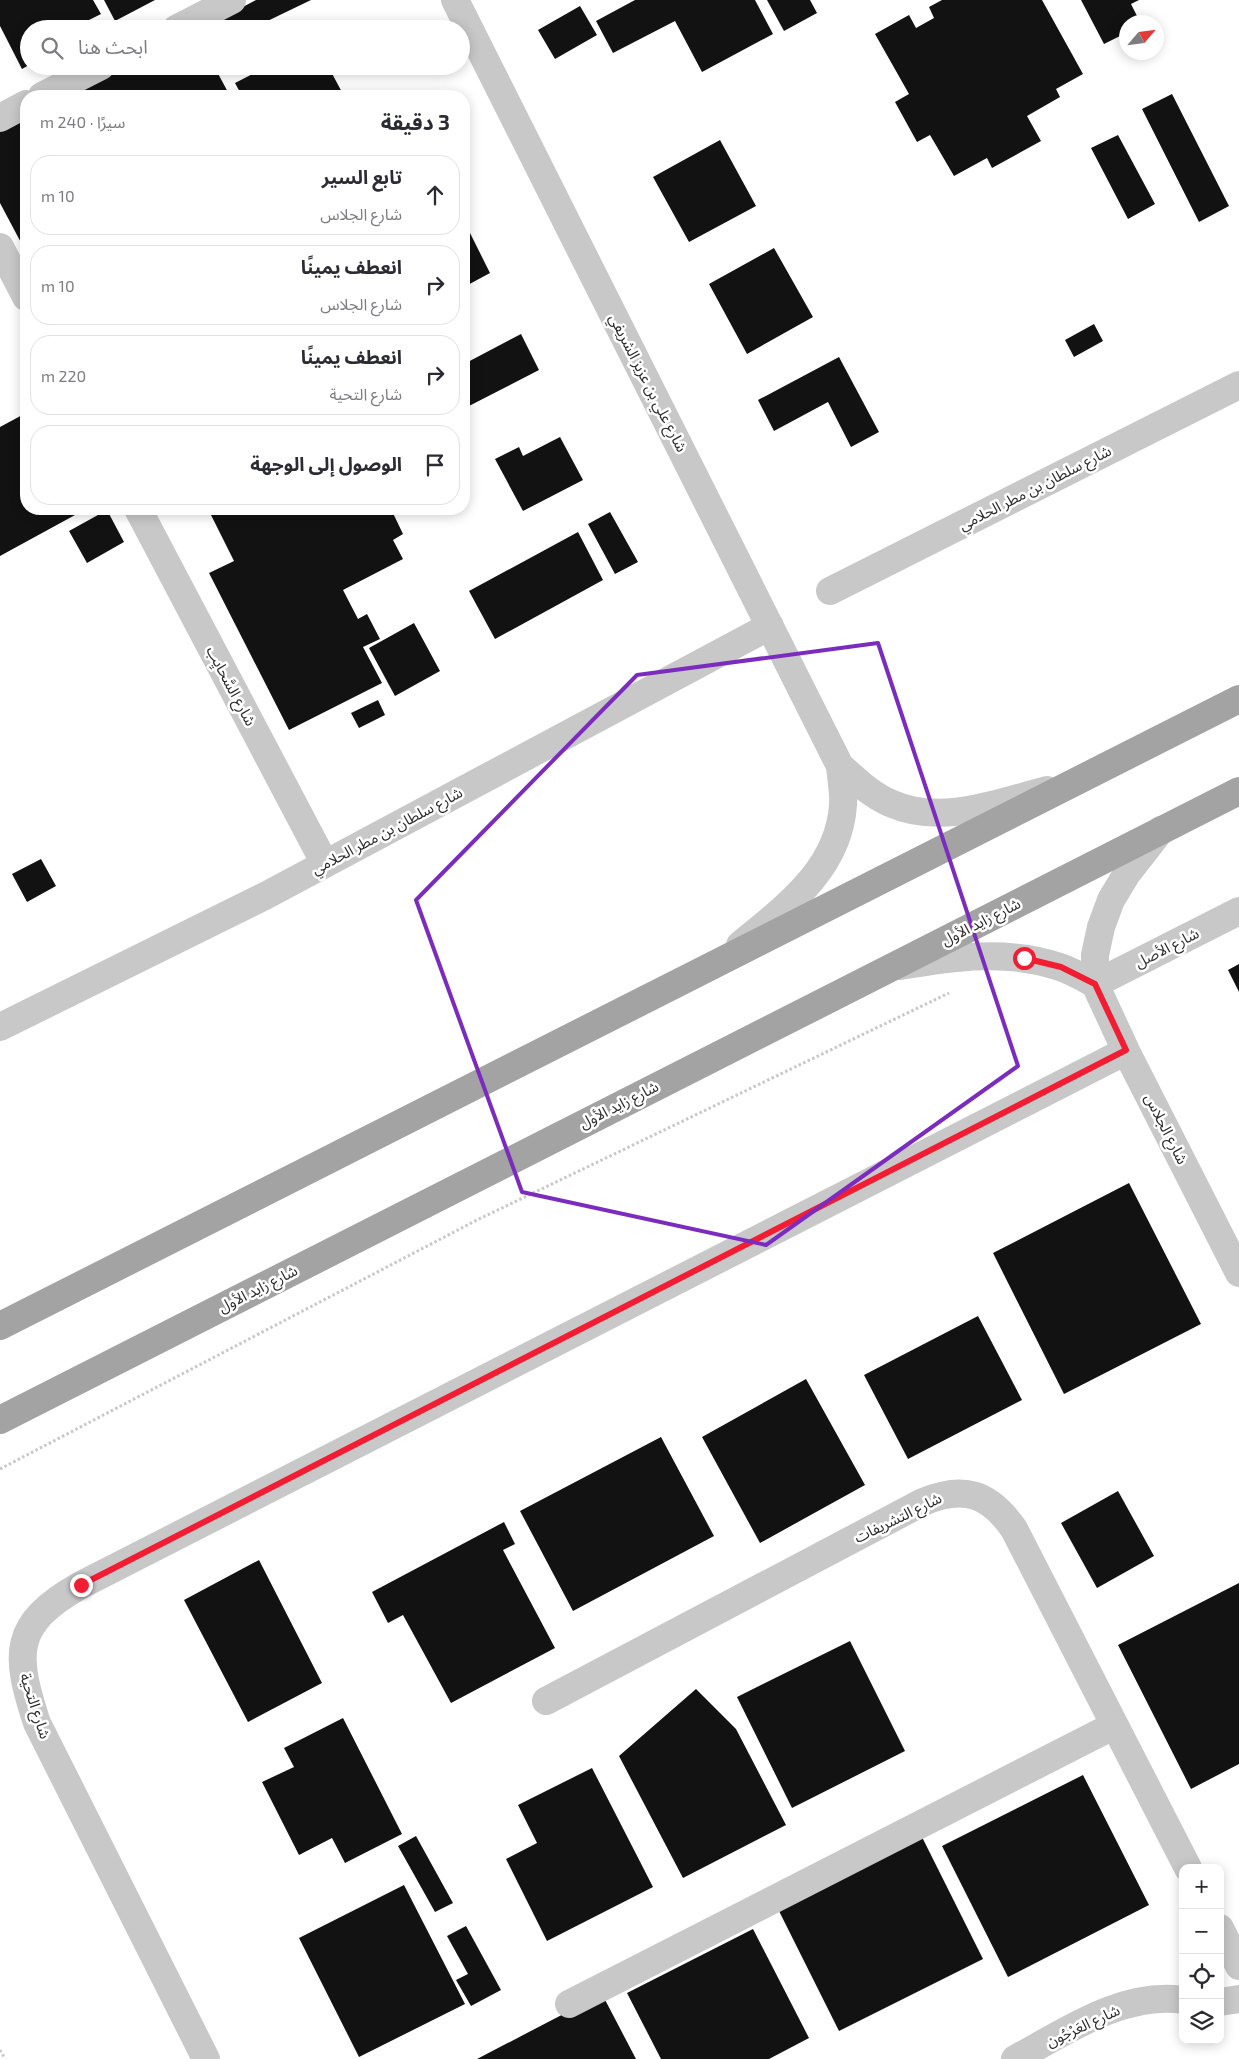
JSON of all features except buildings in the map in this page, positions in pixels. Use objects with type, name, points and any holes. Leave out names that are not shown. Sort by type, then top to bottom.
[{"type":"main road","points":[[0,1326],[1239,699]]},
{"type":"main road","name":"شارع زايد الأول","points":[[0,1420],[1239,791]]},
{"type":"street","points":[[193,20],[232,0]]},
{"type":"street","name":"شارع علي بن عزيز الشريفي","points":[[455,0],[465,20]]},
{"type":"street","name":"شارع علي بن عزيز الشريفي","points":[[470,30],[840,766],[843,804],[837,833],[827,859],[811,882],[797,897],[724,960]]},
{"type":"street","points":[[54,90],[84,75]]},
{"type":"street","points":[[0,118],[20,107]]},
{"type":"street","points":[[0,247],[20,285]]},
{"type":"street","name":"شارع سلطان بن مطر الحلامي","points":[[830,591],[1239,385]]},
{"type":"street","name":"شارع السَّحايِب","points":[[141,515],[325,864]]},
{"type":"street","name":"شارع سلطان بن مطر الحلامي","points":[[0,1027],[325,864],[770,626]]},
{"type":"street","name":"شارع علي بن عزيز الشريفي","points":[[840,766],[867,789],[890,803],[914,811],[933,813],[962,812],[1078,782]]},
{"type":"street","name":"شارع الجلاس","points":[[1161,830],[1126,875],[1111,900],[1101,927],[1095,955],[1095,984],[1126,1050],[1239,1273]]},
{"type":"street","name":"شارع الأصل","points":[[1095,984],[1239,912]]},
{"type":"street","points":[[892,967],[986,954],[1024,958],[1061,967],[1095,984]]},
{"type":"street","name":"شارع التحية","points":[[206,2059],[37,1723],[22,1664],[23,1642],[33,1622],[48,1607],[81,1585],[1126,1050]]},
{"type":"street","name":"شارع التشريفات","points":[[546,1702],[923,1502],[938,1496],[956,1493],[980,1497],[1002,1512],[1014,1529],[1113,1726],[1186,1864]]},
{"type":"street","points":[[570,2004],[1113,1726]]},
{"type":"street","points":[[1224,1936],[1239,1966]]},
{"type":"street","points":[[1224,2001],[1239,1999]]},
{"type":"street","name":"شارع العَرْجُون","points":[[1015,2059],[1094,2017],[1116,2008],[1146,2001],[1179,2000]]},
{"type":"path","points":[[0,1469],[477,1220],[954,990]]},
{"type":"path","points":[[0,2050],[4,2059]]},
{"type":"highlighted area","points":[[878,643],[1018,1066],[766,1245],[522,1192],[416,900],[637,675]]},
{"type":"route","points":[[81,1585],[1126,1050],[1095,984],[1061,967],[1024,958]]}]
